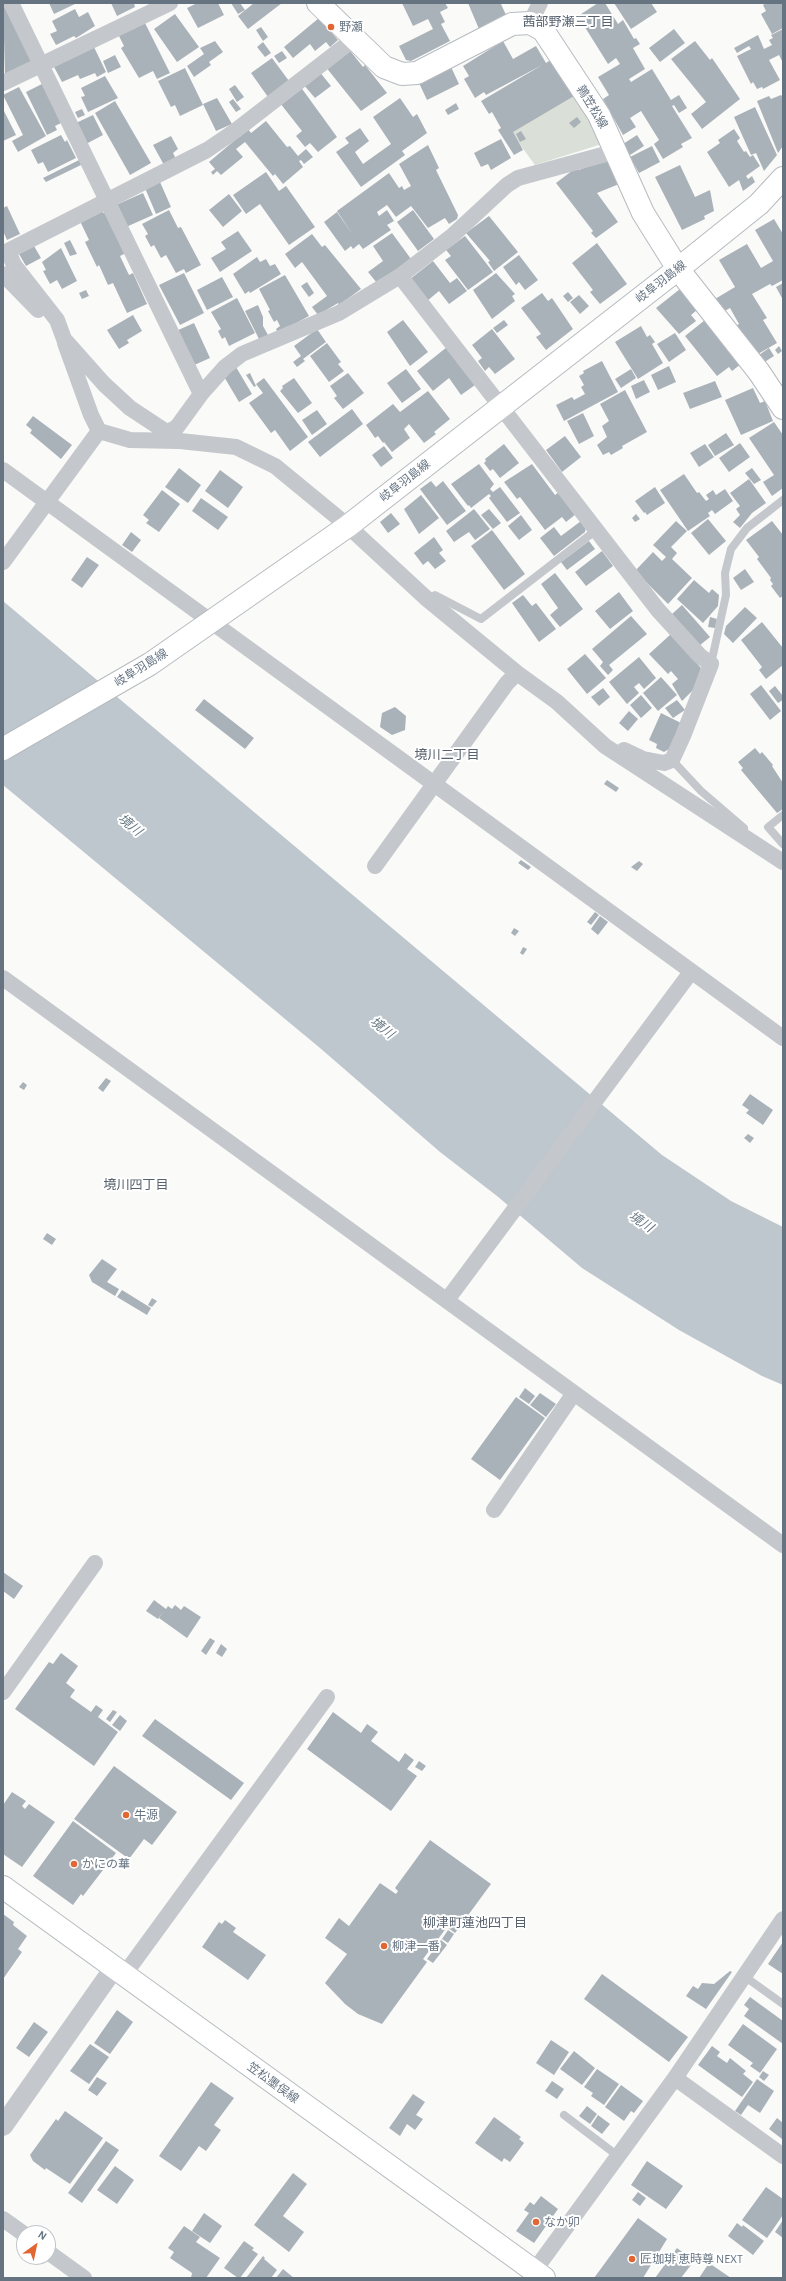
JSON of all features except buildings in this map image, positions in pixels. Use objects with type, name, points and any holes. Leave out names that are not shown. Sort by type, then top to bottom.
[{"type":"main road","points":[[318,3],[384,67],[402,74],[418,73],[512,24],[530,23]]},
{"type":"main road","name":"鶉笠松線","points":[[530,23],[543,30],[599,115],[617,151],[643,212],[678,269],[759,372],[783,408]]},
{"type":"main road","name":"岐阜羽島線","points":[[3,749],[150,664],[348,526],[678,269],[759,204],[783,178]]},
{"type":"main road","name":"笠松墨俣線","points":[[3,1887],[536,2276]]},
{"type":"street","points":[[11,3],[201,394]]},
{"type":"street","points":[[3,83],[170,3]]},
{"type":"street","points":[[530,23],[540,3]]},
{"type":"street","points":[[354,39],[235,132],[207,150],[108,201],[6,249],[14,265],[57,320],[91,415],[99,431],[130,440],[173,437],[236,447],[275,466],[348,526],[428,599],[517,673],[558,702],[605,746],[783,862]]},
{"type":"street","points":[[173,437],[177,427],[201,394],[225,367],[242,354],[339,313],[400,276],[452,236],[507,185],[518,178],[617,151]]},
{"type":"street","points":[[3,274],[104,384],[130,408],[173,437]]},
{"type":"street","points":[[400,276],[501,406],[595,531],[658,610],[700,656],[711,664],[672,760],[664,764],[642,759],[612,745],[605,746]]},
{"type":"street","points":[[3,562],[99,431]]},
{"type":"street","points":[[3,470],[783,1038]]},
{"type":"street","points":[[375,866],[506,683],[517,673]]},
{"type":"street","points":[[447,1300],[493,1236],[612,1080],[691,972]]},
{"type":"street","points":[[3,978],[783,1545]]},
{"type":"street","points":[[494,1510],[574,1393]]},
{"type":"street","points":[[3,1692],[95,1563]]},
{"type":"street","points":[[3,2126],[327,1698]]},
{"type":"street","points":[[536,2276],[618,2156],[675,2078],[783,1920]]},
{"type":"street","points":[[675,2078],[783,2156]]},
{"type":"street","points":[[3,2219],[16,2228]]},
{"type":"street","points":[[56,2258],[84,2278]]},
{"type":"lane","points":[[711,664],[726,595],[725,573],[731,550],[747,528],[783,500]]},
{"type":"lane","points":[[428,599],[435,595],[481,619],[595,531]]},
{"type":"lane","points":[[672,760],[700,791],[747,830],[742,835]]},
{"type":"lane","points":[[783,815],[768,828],[783,844]]},
{"type":"lane","points":[[744,1976],[783,2004]]},
{"type":"lane","points":[[564,2115],[618,2156]]},
{"type":"shaded area","points":[[575,93],[574,98],[605,143],[535,165],[508,128]]},
{"type":"water","name":"境川","points":[[3,601],[662,1155],[731,1201],[783,1227],[783,1385],[762,1376],[679,1330],[582,1268],[497,1196],[440,1152],[320,1048],[3,785]]},
{"type":"place","name":"野瀬","points":[[331,27]]},
{"type":"place","name":"牛源","points":[[126,1815]]},
{"type":"place","name":"かにの華","points":[[74,1864]]},
{"type":"place","name":"柳津一番","points":[[384,1946]]},
{"type":"place","name":"なか卯","points":[[536,2222]]},
{"type":"place","name":"匠珈琲 恵時尊 NEXT","points":[[632,2259]]},
{"type":"district","name":"茜部野瀬三丁目","points":[[568,22]]},
{"type":"district","name":"境川二丁目","points":[[447,755]]},
{"type":"district","name":"境川四丁目","points":[[136,1185]]},
{"type":"district","name":"柳津町蓮池四丁目","points":[[475,1923]]}]
